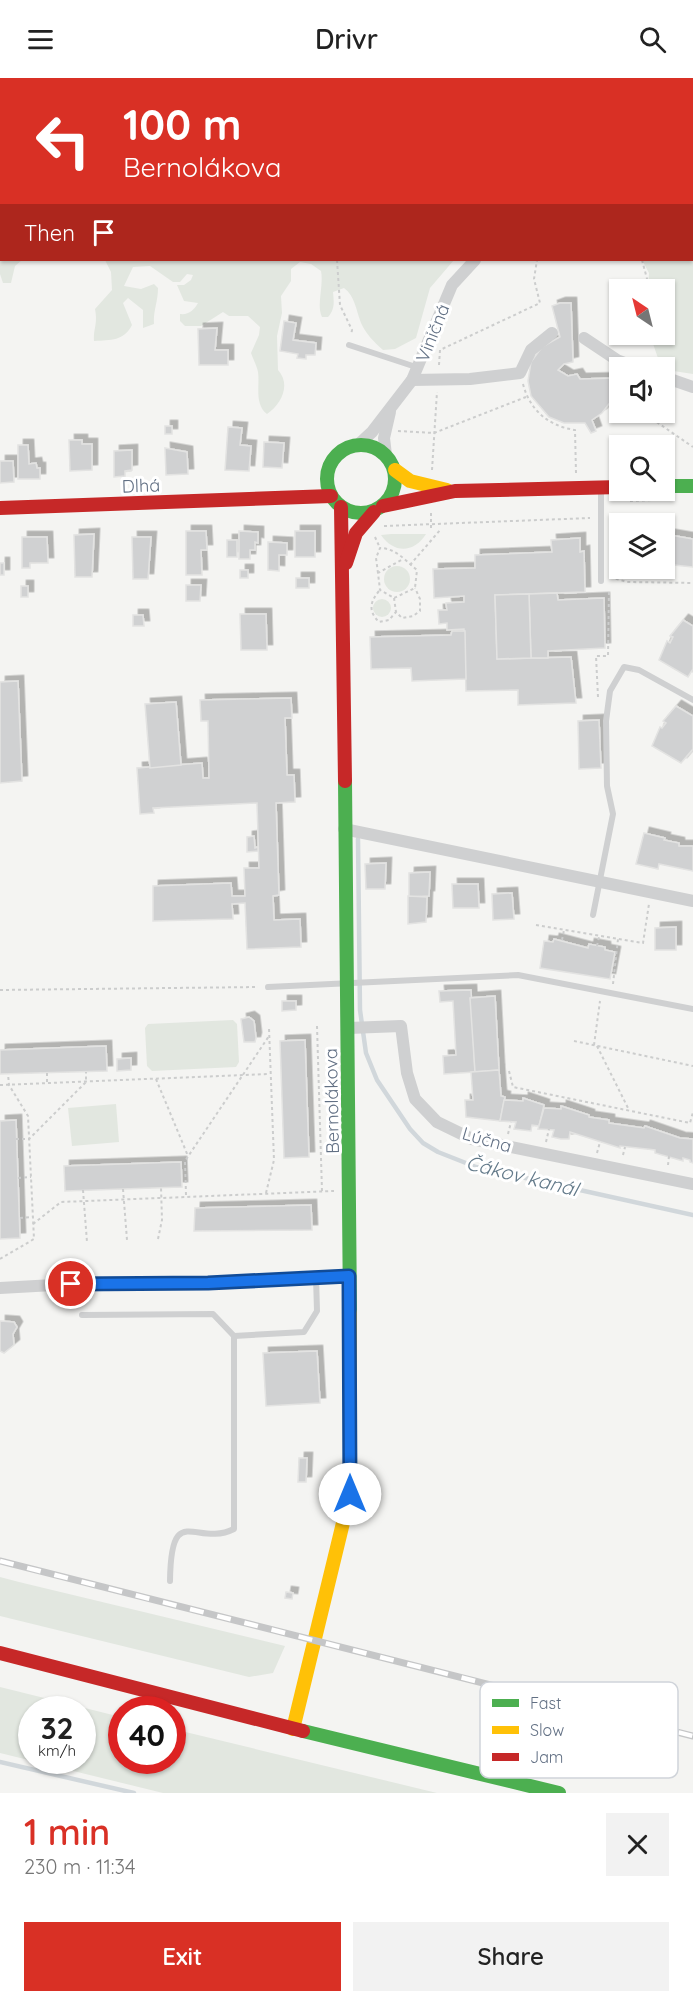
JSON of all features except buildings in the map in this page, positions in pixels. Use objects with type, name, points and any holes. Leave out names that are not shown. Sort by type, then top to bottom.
[{"type":"street","name":"Viničná","points":[[358,445],[392,408],[412,380],[452,285],[474,261]]},
{"type":"street","points":[[412,380],[520,373],[531,350],[552,333]]},
{"type":"street","points":[[584,338],[612,357]]},
{"type":"street","points":[[675,381],[693,387]]},
{"type":"street","points":[[386,455],[384,438],[392,408]]},
{"type":"street","points":[[455,491],[410,481],[395,470],[386,455],[378,449],[358,445],[342,451],[331,464],[328,472],[328,489],[331,496],[341,507],[357,514],[455,491],[601,488],[609,490]]},
{"type":"street","points":[[342,576],[356,533],[394,489],[395,470]]},
{"type":"street","points":[[283,499],[312,488],[328,472]]},
{"type":"street","points":[[675,486],[693,486]]},
{"type":"street","name":"Dlhá","points":[[0,508],[331,496]]},
{"type":"street","name":"Bernolákova","points":[[293,1729],[350,1494],[349,1028],[344,830],[341,507]]},
{"type":"street","points":[[344,830],[693,901]]},
{"type":"street","name":"Lúčna","points":[[349,1028],[401,1026],[407,1073],[415,1099],[437,1122],[472,1139],[693,1184]]},
{"type":"street","points":[[0,1288],[349,1276]]},
{"type":"street","points":[[0,1653],[293,1729],[480,1774]]},
{"type":"street","points":[[497,1778],[559,1793]]},
{"type":"lane","points":[[348,345],[419,368]]},
{"type":"lane","points":[[601,488],[601,579]]},
{"type":"lane","points":[[593,915],[613,814],[607,786],[606,721],[610,691],[624,667],[639,670],[693,700]]},
{"type":"lane","points":[[268,987],[518,975],[693,1009]]},
{"type":"lane","points":[[234,1336],[304,1332],[317,1311],[316,1277]]},
{"type":"lane","points":[[82,1315],[213,1314],[234,1336],[234,1529],[225,1533],[190,1530],[176,1538],[171,1549],[170,1581]]},
{"type":"path","points":[[338,261],[340,305],[352,330],[348,345]]},
{"type":"path","points":[[432,479],[440,350],[540,303],[534,279],[537,261]]},
{"type":"path","points":[[642,261],[647,279]]},
{"type":"path","points":[[393,430],[434,433],[526,397],[547,422],[575,430],[576,473]]},
{"type":"path","points":[[658,423],[693,447]]},
{"type":"path","points":[[430,504],[431,529]]},
{"type":"path","points":[[378,526],[589,519],[601,509]]},
{"type":"path","points":[[410,565],[441,529]]},
{"type":"path","points":[[372,532],[380,548],[376,558],[380,590],[370,604],[372,615],[379,622],[388,620],[396,612]]},
{"type":"path","points":[[380,548],[390,548],[417,570],[415,588],[420,599],[420,610],[413,616],[402,618],[396,612],[394,598]]},
{"type":"path","points":[[378,573],[403,559]]},
{"type":"path","points":[[601,579],[627,582],[693,583]]},
{"type":"path","points":[[394,598],[415,588]]},
{"type":"path","points":[[598,699],[596,656],[608,656],[609,588]]},
{"type":"path","points":[[380,590],[394,598]]},
{"type":"path","points":[[536,925],[643,943],[650,892]]},
{"type":"path","points":[[562,940],[564,930]]},
{"type":"path","points":[[597,946],[599,935]]},
{"type":"path","points":[[612,992],[618,939]]},
{"type":"path","points":[[0,990],[268,987]]},
{"type":"path","points":[[601,990],[596,1046],[629,1110]]},
{"type":"path","points":[[317,1026],[322,1191]]},
{"type":"path","points":[[266,1193],[274,1160],[269,1028]]},
{"type":"path","points":[[186,1195],[185,1161],[269,1036]]},
{"type":"path","points":[[574,1041],[693,1066]]},
{"type":"path","points":[[509,1071],[513,1087],[690,1123],[693,1112]]},
{"type":"path","points":[[16,1139],[29,1139],[86,1082],[86,1072]]},
{"type":"path","points":[[47,1073],[48,1083]]},
{"type":"path","points":[[0,1259],[34,1239],[28,1116],[9,1085],[8,1074]]},
{"type":"path","points":[[0,1086],[269,1074]]},
{"type":"path","points":[[156,1079],[188,1156]]},
{"type":"path","points":[[508,1137],[511,1122]]},
{"type":"path","points":[[545,1145],[549,1129]]},
{"type":"path","points":[[596,1155],[600,1142]]},
{"type":"path","points":[[622,1161],[625,1147]]},
{"type":"path","points":[[667,1171],[669,1156]]},
{"type":"path","points":[[18,1178],[31,1177]]},
{"type":"path","points":[[158,1239],[162,1220],[161,1187]]},
{"type":"path","points":[[123,1189],[127,1240]]},
{"type":"path","points":[[83,1190],[87,1242]]},
{"type":"path","points":[[33,1224],[61,1202],[186,1195],[350,1191]]},
{"type":"path","points":[[20,1218],[33,1217]]},
{"type":"shaded area","points":[[0,261],[21,261],[15,266],[11,283],[3,283]]},
{"type":"shaded area","points":[[106,261],[453,261],[430,288],[416,338],[395,349],[383,350],[365,331],[348,291],[344,288],[333,292],[332,311],[328,317],[322,317],[320,312],[321,271],[311,264],[300,262],[291,269],[291,281],[281,296],[282,313],[277,336],[278,370],[284,381],[283,394],[277,405],[267,414],[260,405],[258,372],[251,353],[260,327],[248,316],[229,316],[223,312],[201,326],[185,326],[180,321],[180,314],[191,312],[198,303],[184,301],[177,285],[184,285],[191,280],[193,275],[187,274],[180,282],[173,282],[150,266],[133,267],[124,286],[141,289],[154,284],[158,288],[154,324],[143,328],[143,310],[128,298],[123,303],[132,325],[129,330],[116,339],[94,341],[95,309],[112,290],[111,272]]},
{"type":"shaded area","points":[[643,261],[693,261],[693,374],[675,371],[675,357],[658,357],[653,345],[675,345],[675,279],[649,279],[649,273]]},
{"type":"shaded area","points":[[426,534],[416,545],[404,549],[392,546],[381,535]]},
{"type":"shaded area","points":[[397,566],[406,570],[410,579],[406,588],[397,592],[388,588],[384,579],[388,570]]},
{"type":"shaded area","points":[[382,599],[388,602],[391,608],[388,614],[382,617],[376,614],[373,608],[376,602]]},
{"type":"shaded area","points":[[233,1020],[237,1024],[239,1062],[236,1067],[152,1071],[147,1066],[145,1028],[148,1024]]},
{"type":"shaded area","points":[[116,1104],[119,1142],[72,1146],[68,1108]]},
{"type":"shaded area","points":[[0,1577],[285,1646],[273,1673],[249,1677],[0,1616]]},
{"type":"shaded area","points":[[0,1687],[36,1696],[18,1696],[18,1758],[0,1753]]},
{"type":"shaded area","points":[[96,1711],[108,1714],[108,1774],[186,1774],[186,1732],[437,1793],[163,1793],[86,1774],[96,1774]]},
{"type":"waterway","name":"Čákov kanál","points":[[358,839],[360,1010],[366,1053],[377,1080],[410,1129],[423,1143],[438,1152],[476,1167],[693,1215]]},
{"type":"waterway","points":[[0,1762],[134,1793]]},
{"type":"railway","points":[[0,1561],[480,1682]]},
{"type":"railway","points":[[678,1732],[693,1736]]},
{"type":"traffic: fast","points":[[354,445],[368,445],[380,450],[390,460],[395,479],[390,498],[380,508],[368,513],[354,513],[342,508],[332,498],[327,486],[327,472],[332,460],[342,450],[354,445]]},
{"type":"traffic: fast","points":[[675,486],[693,486]]},
{"type":"traffic: fast","points":[[345,781],[350,1313]]},
{"type":"traffic: fast","points":[[303,1731],[480,1774]]},
{"type":"traffic: fast","points":[[497,1778],[559,1793]]},
{"type":"traffic: slow","points":[[395,470],[410,481],[447,490]]},
{"type":"traffic: slow","points":[[293,1729],[350,1494],[350,1313]]},
{"type":"traffic: jam","points":[[383,506],[455,491],[609,487]]},
{"type":"traffic: jam","points":[[0,508],[331,496]]},
{"type":"traffic: jam","points":[[341,507],[345,781]]},
{"type":"traffic: jam","points":[[346,563],[356,533],[374,512]]},
{"type":"traffic: jam","points":[[0,1653],[303,1731]]},
{"type":"route","points":[[71,1284],[208,1283],[349,1276],[350,1494]]}]
